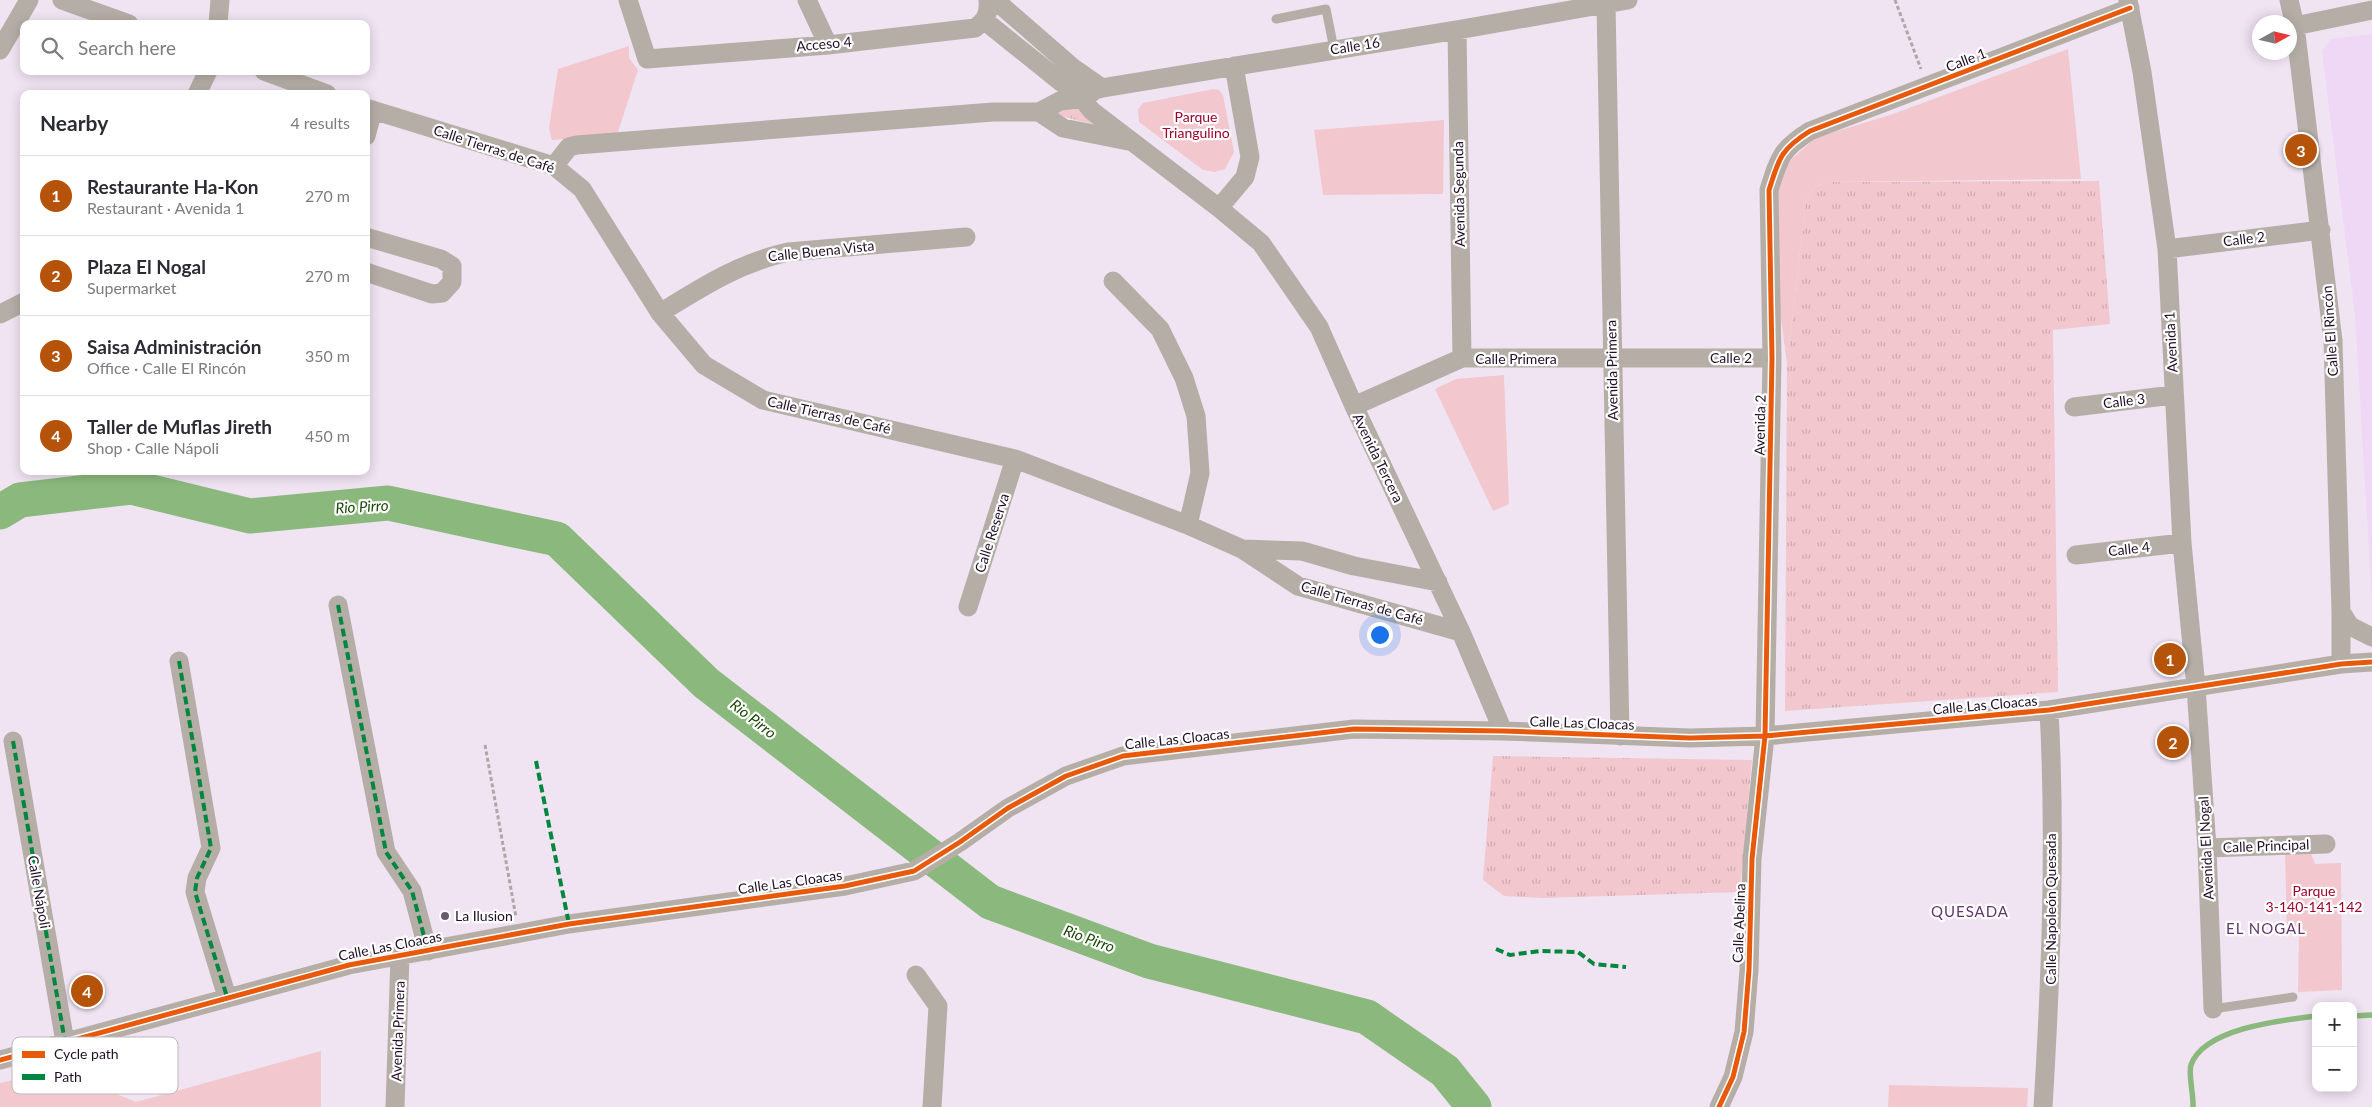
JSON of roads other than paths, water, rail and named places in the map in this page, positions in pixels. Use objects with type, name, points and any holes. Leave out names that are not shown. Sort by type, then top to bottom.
[{"type":"street","points":[[0,50],[29,0]]},
{"type":"street","points":[[62,0],[118,20]]},
{"type":"street","points":[[218,20],[220,0]]},
{"type":"street","name":"Acceso 4","points":[[628,0],[647,59],[828,45],[975,28],[989,7]]},
{"type":"street","points":[[808,0],[828,45]]},
{"type":"street","name":"Calle 16","points":[[1085,98],[1095,90],[1102,88],[1628,0]]},
{"type":"street","name":"Calle El Rincón","points":[[2289,0],[2292,15]]},
{"type":"street","name":"Calle 1","points":[[1810,131],[1928,87],[2129,4]]},
{"type":"street","name":"Avenida 1","points":[[2129,4],[2142,72],[2167,249],[2182,543],[2196,687]]},
{"type":"street","name":"Avenida Primera","points":[[1606,5],[1611,360],[1620,736]]},
{"type":"street","points":[[989,7],[1102,88]]},
{"type":"street","name":"Avenida Tercera","points":[[989,7],[1061,82],[1085,98],[1087,105],[1092,111],[1219,208],[1261,243],[1319,327],[1354,406],[1461,632],[1503,730]]},
{"type":"street","points":[[2297,26],[2372,10]]},
{"type":"street","name":"Avenida Segunda","points":[[1457,30],[1462,358]]},
{"type":"street","name":"Calle El Rincón","points":[[2297,42],[2333,341],[2341,664]]},
{"type":"street","points":[[1219,208],[1245,177],[1250,158],[1234,66]]},
{"type":"street","points":[[200,90],[206,75]]},
{"type":"street","points":[[275,75],[316,90]]},
{"type":"street","points":[[554,166],[569,147],[577,145],[993,112],[1039,112],[1060,101],[1085,98]]},
{"type":"street","name":"Calle Tierras de Café","points":[[370,109],[554,166],[582,189],[660,313],[704,365],[763,400],[1015,459],[1188,525],[1242,549],[1298,586],[1461,632]]},
{"type":"street","points":[[1039,112],[1063,128],[1134,142]]},
{"type":"street","name":"Avenida 2","points":[[1765,736],[1772,358],[1770,190],[1777,164],[1790,143],[1810,131]]},
{"type":"street","name":"Calle 2","points":[[2167,249],[2321,230]]},
{"type":"street","name":"Calle Buena Vista","points":[[660,313],[717,278],[761,258],[788,252],[966,237]]},
{"type":"street","points":[[370,238],[441,260],[452,266],[452,282],[442,293],[432,294],[370,273]]},
{"type":"street","points":[[1113,281],[1160,329],[1184,378],[1196,416],[1200,473],[1188,525]]},
{"type":"street","points":[[0,314],[20,304]]},
{"type":"street","name":"Calle Primera","points":[[1354,406],[1462,358],[1611,360],[1689,358]]},
{"type":"street","name":"Calle 2","points":[[1689,358],[1772,358]]},
{"type":"street","name":"Calle 3","points":[[2074,407],[2173,395]]},
{"type":"street","name":"Calle Reserva","points":[[968,607],[1015,459]]},
{"type":"street","name":"Calle 4","points":[[2076,555],[2182,543]]},
{"type":"street","name":"Calle Tierras de Café","points":[[1242,549],[1302,551],[1354,566],[1438,582]]},
{"type":"street","points":[[338,605],[386,852],[412,891],[428,951]]},
{"type":"street","points":[[2341,612],[2350,626],[2372,637]]},
{"type":"street","points":[[179,661],[211,848],[197,878],[195,892],[227,996]]},
{"type":"street","name":"Calle Las Cloacas","points":[[83,1037],[227,996],[349,965],[519,932],[845,886],[914,871],[960,842],[1008,808],[1066,776],[1123,756],[1354,729],[1503,730],[1690,738],[1765,736],[2048,710],[2341,664],[2372,662]]},
{"type":"street","name":"Avenida El Nogal","points":[[2196,687],[2207,848],[2213,1009]]},
{"type":"street","name":"Calle Napoleón Quesada","points":[[2043,1107],[2050,985],[2052,765],[2048,710]]},
{"type":"street","name":"Calle Abelina","points":[[1719,1107],[1733,1076],[1744,1032],[1749,970],[1752,859],[1765,736]]},
{"type":"street","name":"Calle Nápoli","points":[[12,741],[64,1037]]},
{"type":"street","name":"Calle Principal","points":[[2207,848],[2326,844]]},
{"type":"street","name":"Avenida Primera","points":[[396,1107],[400,956]]},
{"type":"street","points":[[916,975],[938,1006],[932,1107]]},
{"type":"lane","points":[[1276,19],[1326,9],[1334,49]]},
{"type":"lane","points":[[2213,1009],[2293,997]]},
{"type":"waterway","name":"Rio Pirro","points":[[0,512],[20,500],[131,487],[250,516],[388,503],[557,539],[706,683],[990,902],[1149,961],[1367,1017],[1445,1071],[1474,1107]]},
{"type":"waterway","points":[[2357,1016],[2372,1015]]},
{"type":"waterway","points":[[2193,1107],[2191,1065],[2199,1052],[2211,1042],[2246,1028],[2312,1016]]},
{"type":"place","name":"Saisa Administración","points":[[2301,150]]},
{"type":"place","name":"Restaurante Ha-Kon","points":[[2170,659]]},
{"type":"place","name":"Plaza El Nogal","points":[[2173,742]]},
{"type":"place","name":"La Ilusion","points":[[445,916]]},
{"type":"place","name":"Taller de Muflas Jireth","points":[[87,991]]},
{"type":"district","name":"QUESADA","points":[[1970,912]]},
{"type":"district","name":"EL NOGAL","points":[[2266,929]]},
{"type":"park label","name":"Parque Triangulino","points":[[1196,126]]},
{"type":"park label","name":"Parque 3-140-141-142","points":[[2314,900]]}]
